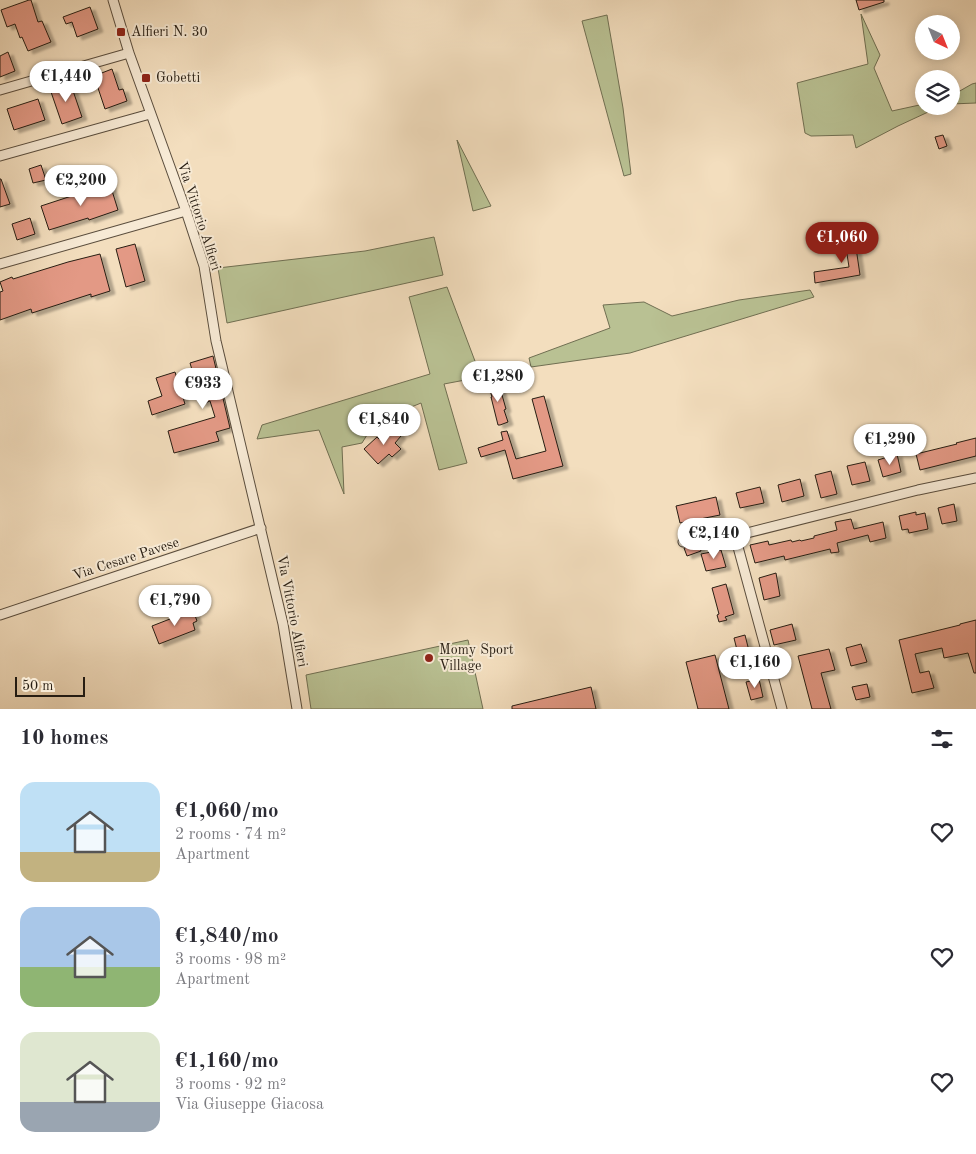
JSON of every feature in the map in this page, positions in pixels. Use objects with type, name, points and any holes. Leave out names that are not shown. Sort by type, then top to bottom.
[{"type":"street","name":"Via Vittorio Alfieri","points":[[113,0],[150,114],[204,266],[216,341],[283,624],[297,709]]},
{"type":"street","points":[[0,90],[130,54]]},
{"type":"street","points":[[0,156],[150,114]]},
{"type":"street","points":[[0,264],[186,211]]},
{"type":"street","points":[[683,542],[729,533],[735,536],[918,490],[976,478]]},
{"type":"street","name":"Via Cesare Pavese","points":[[0,615],[261,528]]},
{"type":"street","points":[[735,536],[782,709]]},
{"type":"green space","points":[[861,14],[880,55],[874,68],[892,111],[915,106],[915,115],[922,115],[856,148],[853,135],[811,136],[805,133],[797,83],[868,64]]},
{"type":"green space","points":[[607,15],[623,108],[631,174],[624,176],[582,21]]},
{"type":"green space","points":[[976,83],[976,103],[960,104],[960,91]]},
{"type":"green space","points":[[457,140],[491,206],[473,211]]},
{"type":"green space","points":[[434,237],[443,275],[227,323],[218,268],[365,251]]},
{"type":"green space","points":[[447,287],[481,377],[444,384],[467,463],[439,470],[421,403],[375,422],[362,443],[342,447],[344,494],[319,430],[257,439],[262,425],[430,374],[409,297]]},
{"type":"green space","points":[[810,290],[814,297],[630,353],[531,367],[529,358],[610,328],[603,305],[644,302],[672,316],[739,300]]},
{"type":"green space","name":"Momy Sport Village","points":[[468,640],[483,709],[311,709],[306,675]]},
{"type":"building","points":[[31,0],[38,22],[42,21],[51,42],[28,51],[22,37],[20,38],[15,24],[7,27],[1,10]]},
{"type":"building","points":[[856,0],[884,0],[884,2],[859,10]]},
{"type":"building","points":[[90,7],[98,29],[77,37],[72,22],[66,24],[63,17]]},
{"type":"building","points":[[8,52],[15,71],[0,77],[0,56]]},
{"type":"building","points":[[112,69],[119,90],[123,89],[127,101],[105,109],[94,76]]},
{"type":"building","points":[[70,82],[82,117],[62,124],[50,89]]},
{"type":"building","points":[[38,99],[45,120],[14,130],[7,109]]},
{"type":"building","points":[[943,135],[947,146],[939,149],[935,137]]},
{"type":"building","points":[[41,165],[46,180],[33,183],[29,169]]},
{"type":"building","points":[[0,179],[10,204],[0,207]]},
{"type":"building","points":[[109,181],[118,210],[89,220],[88,218],[49,230],[41,206],[96,188],[95,185]]},
{"type":"building","points":[[30,218],[35,234],[17,240],[12,224]]},
{"type":"building","points":[[854,234],[860,275],[815,283],[814,272],[849,267],[844,235]]},
{"type":"building","points":[[135,244],[145,281],[126,287],[116,249]]},
{"type":"building","points":[[100,254],[110,291],[91,297],[91,294],[32,313],[31,309],[0,320],[0,292],[3,291],[0,282],[12,277],[13,279]]},
{"type":"building","points":[[213,356],[230,428],[216,432],[219,441],[174,453],[168,431],[215,417],[210,401],[202,404],[190,363]]},
{"type":"building","points":[[175,372],[185,404],[152,415],[148,401],[162,396],[156,378]]},
{"type":"building","points":[[498,381],[508,422],[500,425],[498,425],[488,383]]},
{"type":"building","points":[[544,396],[563,466],[513,479],[505,450],[481,457],[478,448],[503,440],[501,432],[507,431],[516,459],[546,451],[532,399]]},
{"type":"building","points":[[393,427],[401,436],[395,443],[401,449],[392,457],[389,454],[378,464],[364,449],[377,437],[379,439]]},
{"type":"building","points":[[976,438],[976,456],[920,470],[916,454]]},
{"type":"building","points":[[897,454],[901,472],[883,477],[878,460]]},
{"type":"building","points":[[865,462],[870,481],[852,485],[847,466]]},
{"type":"building","points":[[831,471],[837,494],[821,498],[815,475]]},
{"type":"building","points":[[800,479],[804,496],[782,502],[778,485]]},
{"type":"building","points":[[760,487],[764,503],[740,508],[736,493]]},
{"type":"building","points":[[716,497],[720,515],[680,523],[676,506]]},
{"type":"building","points":[[954,504],[957,521],[942,524],[938,508]]},
{"type":"building","points":[[916,512],[916,515],[925,513],[928,529],[909,533],[908,529],[902,530],[899,516]]},
{"type":"building","points":[[851,519],[854,529],[883,522],[886,538],[870,542],[868,535],[837,543],[839,552],[831,553],[830,549],[785,560],[784,556],[755,563],[750,545],[768,541],[769,545],[791,540],[792,542],[814,538],[814,536],[837,530],[835,522]]},
{"type":"building","points":[[699,545],[701,551],[687,556],[684,548]]},
{"type":"building","points":[[721,550],[726,567],[706,571],[701,554]]},
{"type":"building","points":[[776,573],[780,596],[764,600],[759,578]]},
{"type":"building","points":[[726,584],[734,614],[725,617],[727,620],[719,622],[717,615],[719,614],[712,588]]},
{"type":"building","points":[[193,610],[197,621],[193,623],[195,630],[159,644],[152,626]]},
{"type":"building","points":[[976,620],[976,673],[974,673],[968,653],[944,658],[942,648],[915,654],[920,673],[929,671],[934,688],[912,693],[899,640]]},
{"type":"building","points":[[792,624],[796,640],[774,645],[770,630]]},
{"type":"building","points":[[745,635],[751,659],[740,662],[734,638]]},
{"type":"building","points":[[861,644],[867,662],[851,666],[846,648]]},
{"type":"building","points":[[829,649],[835,670],[821,673],[831,709],[812,709],[798,656]]},
{"type":"building","points":[[715,655],[729,709],[698,709],[686,662]]},
{"type":"building","points":[[759,679],[763,697],[751,700],[746,682]]},
{"type":"building","points":[[867,684],[870,697],[856,700],[852,687]]},
{"type":"building","points":[[591,687],[596,709],[512,709],[512,706]]},
{"type":"place","name":"Alfieri N. 30","points":[[121,32]]},
{"type":"place","name":"Gobetti","points":[[146,78]]},
{"type":"place","name":"Momy Sport Village","points":[[429,658]]}]
